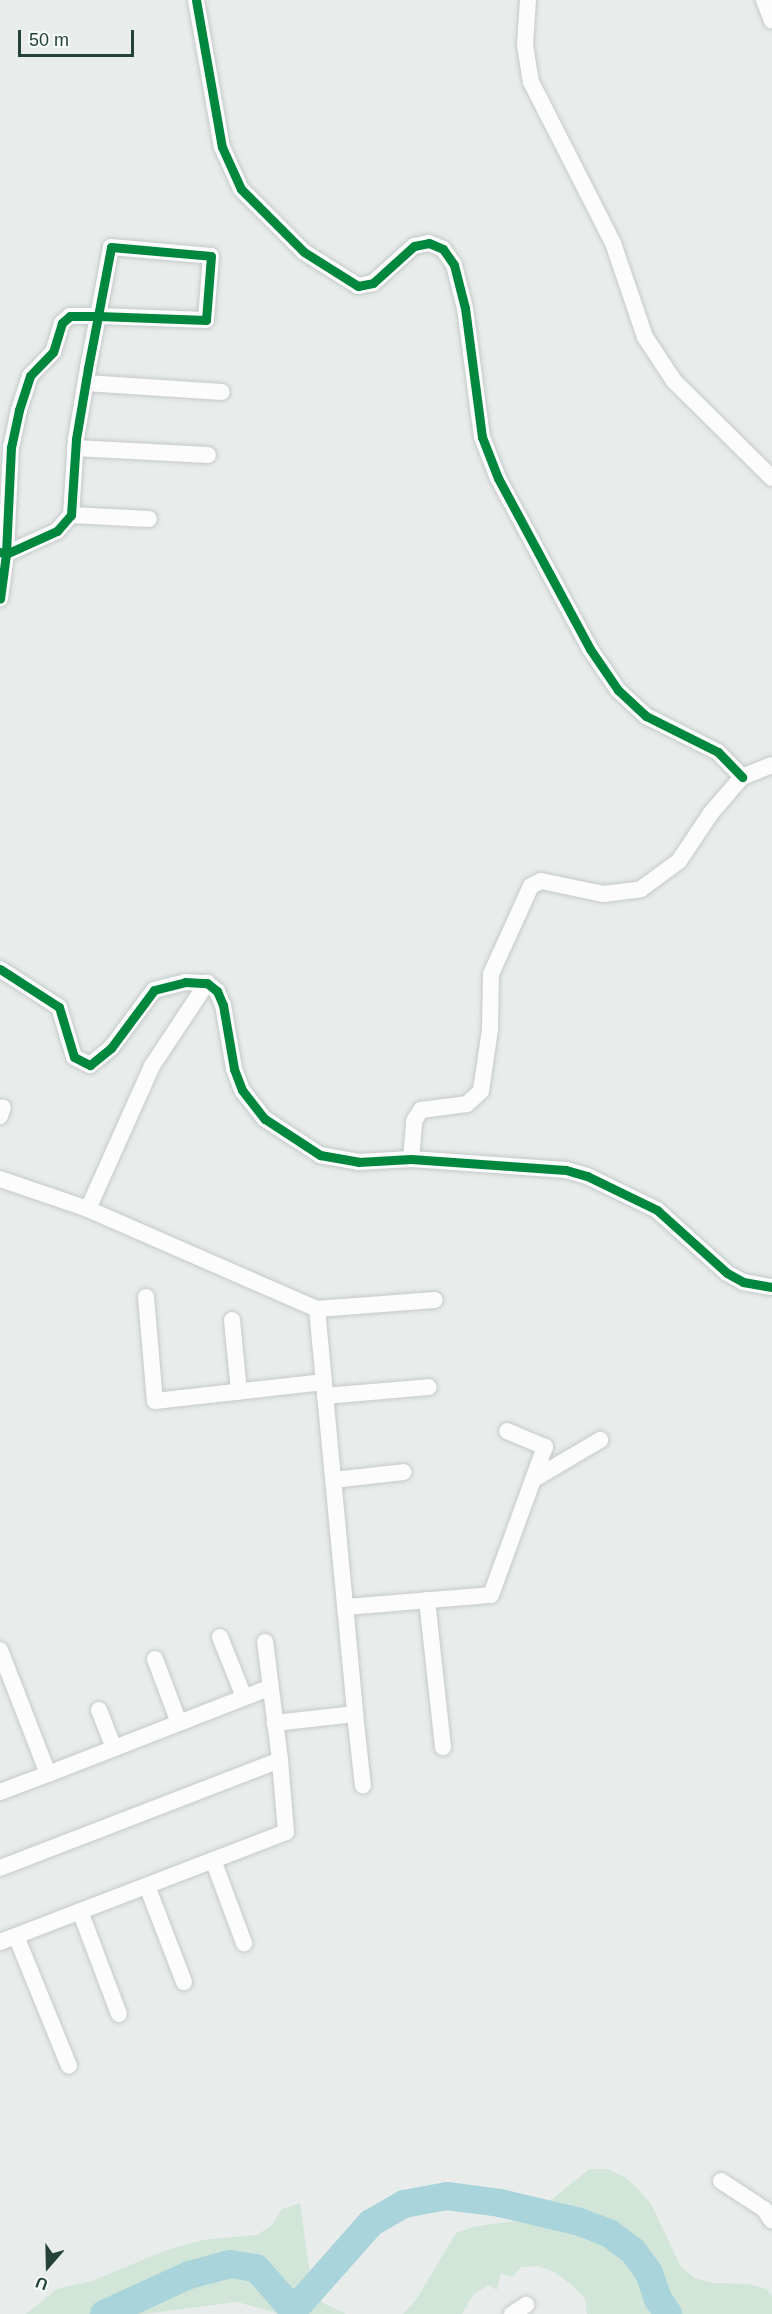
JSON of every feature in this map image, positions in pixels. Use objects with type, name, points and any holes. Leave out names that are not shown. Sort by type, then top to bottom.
[{"type":"street","points":[[196,0],[222,147],[241,189],[304,252],[358,286],[373,282],[414,246],[434,243],[443,249],[456,270],[465,308],[468,355],[482,437],[502,486],[590,649],[618,690],[646,716],[718,752],[742,777]]},
{"type":"street","points":[[528,0],[525,45],[531,82],[613,243],[645,337],[674,381],[772,478]]},
{"type":"street","points":[[764,0],[772,21]]},
{"type":"street","points":[[0,599],[3,553],[11,447],[30,376],[53,352],[62,323],[70,316],[98,316],[206,320],[211,256],[111,247],[98,316],[86,383],[75,448],[72,515],[57,531],[3,553]]},
{"type":"street","points":[[86,383],[222,392]]},
{"type":"street","points":[[75,448],[208,455]]},
{"type":"street","points":[[72,515],[149,519]]},
{"type":"street","points":[[411,1159],[414,1121],[421,1110],[467,1104],[481,1091],[490,1029],[491,974],[531,886],[541,881],[603,894],[641,889],[679,861],[711,813],[742,777],[772,765]]},
{"type":"street","points":[[0,969],[59,1007],[74,1057],[90,1065],[111,1048],[154,990],[185,982],[207,983],[217,991],[223,1005],[234,1069],[242,1090],[265,1119],[302,1145],[339,1160],[411,1159],[566,1170],[605,1182],[657,1210],[727,1274],[743,1281],[772,1287]]},
{"type":"street","points":[[88,1209],[152,1066],[207,983]]},
{"type":"street","points":[[0,1179],[88,1209],[317,1309],[435,1300]]},
{"type":"street","points":[[146,1297],[155,1401],[239,1392],[429,1387]]},
{"type":"street","points":[[317,1309],[363,1786]]},
{"type":"street","points":[[232,1320],[239,1392]]},
{"type":"street","points":[[345,1607],[491,1595],[545,1447],[507,1431]]},
{"type":"street","points":[[534,1479],[600,1440]]},
{"type":"street","points":[[333,1480],[404,1472]]},
{"type":"street","points":[[427,1600],[444,1747]]},
{"type":"street","points":[[220,1637],[244,1697]]},
{"type":"street","points":[[0,1942],[286,1832],[280,1760],[265,1642]]},
{"type":"street","points":[[0,1650],[48,1774]]},
{"type":"street","points":[[155,1659],[179,1723]]},
{"type":"street","points":[[0,1792],[271,1687]]},
{"type":"street","points":[[99,1710],[114,1748]]},
{"type":"street","points":[[275,1724],[355,1714]]},
{"type":"street","points":[[0,1868],[280,1760]]},
{"type":"street","points":[[213,1860],[244,1943]]},
{"type":"street","points":[[147,1886],[184,1982]]},
{"type":"street","points":[[80,1911],[119,2014]]},
{"type":"street","points":[[16,1936],[69,2066]]},
{"type":"street","points":[[721,2181],[764,2209],[772,2221]]},
{"type":"green space","points":[[589,2169],[608,2169],[625,2177],[637,2188],[651,2204],[681,2267],[695,2278],[713,2283],[749,2284],[767,2289],[772,2296],[772,2314],[587,2314],[585,2299],[573,2286],[556,2273],[539,2266],[521,2267],[512,2277],[501,2273],[497,2290],[488,2285],[473,2295],[462,2314],[403,2314],[416,2300],[456,2233],[473,2227],[528,2219]]},
{"type":"green space","points":[[300,2203],[312,2289],[323,2303],[346,2314],[281,2314],[237,2302],[144,2314],[26,2314],[57,2289],[92,2281],[164,2251],[203,2240],[257,2235],[272,2225],[282,2209]]},
{"type":"waterway","points":[[104,2314],[189,2275],[230,2264],[256,2268],[288,2304],[301,2302],[371,2223],[404,2204],[447,2196],[500,2203],[577,2221],[609,2233],[633,2251],[649,2273],[658,2299],[668,2314]]},
{"type":"cycle path","points":[[196,0],[222,147],[241,189],[304,252],[358,286],[373,283],[414,246],[429,243],[443,249],[454,265],[465,308],[482,437],[498,478],[590,649],[618,690],[646,716],[718,752],[742,777]]},
{"type":"cycle path","points":[[0,552],[6,554],[57,531],[71,515],[76,439],[88,368],[98,316],[111,247],[211,256],[206,320],[98,316],[70,316],[62,323],[53,352],[30,376],[19,410],[11,447],[6,554],[0,599]]},
{"type":"cycle path","points":[[0,969],[59,1007],[74,1057],[90,1065],[111,1048],[154,990],[185,982],[207,983],[217,991],[223,1005],[234,1069],[242,1090],[265,1119],[320,1155],[358,1162],[411,1159],[566,1170],[587,1176],[657,1210],[727,1273],[743,1282],[772,1287]]}]
